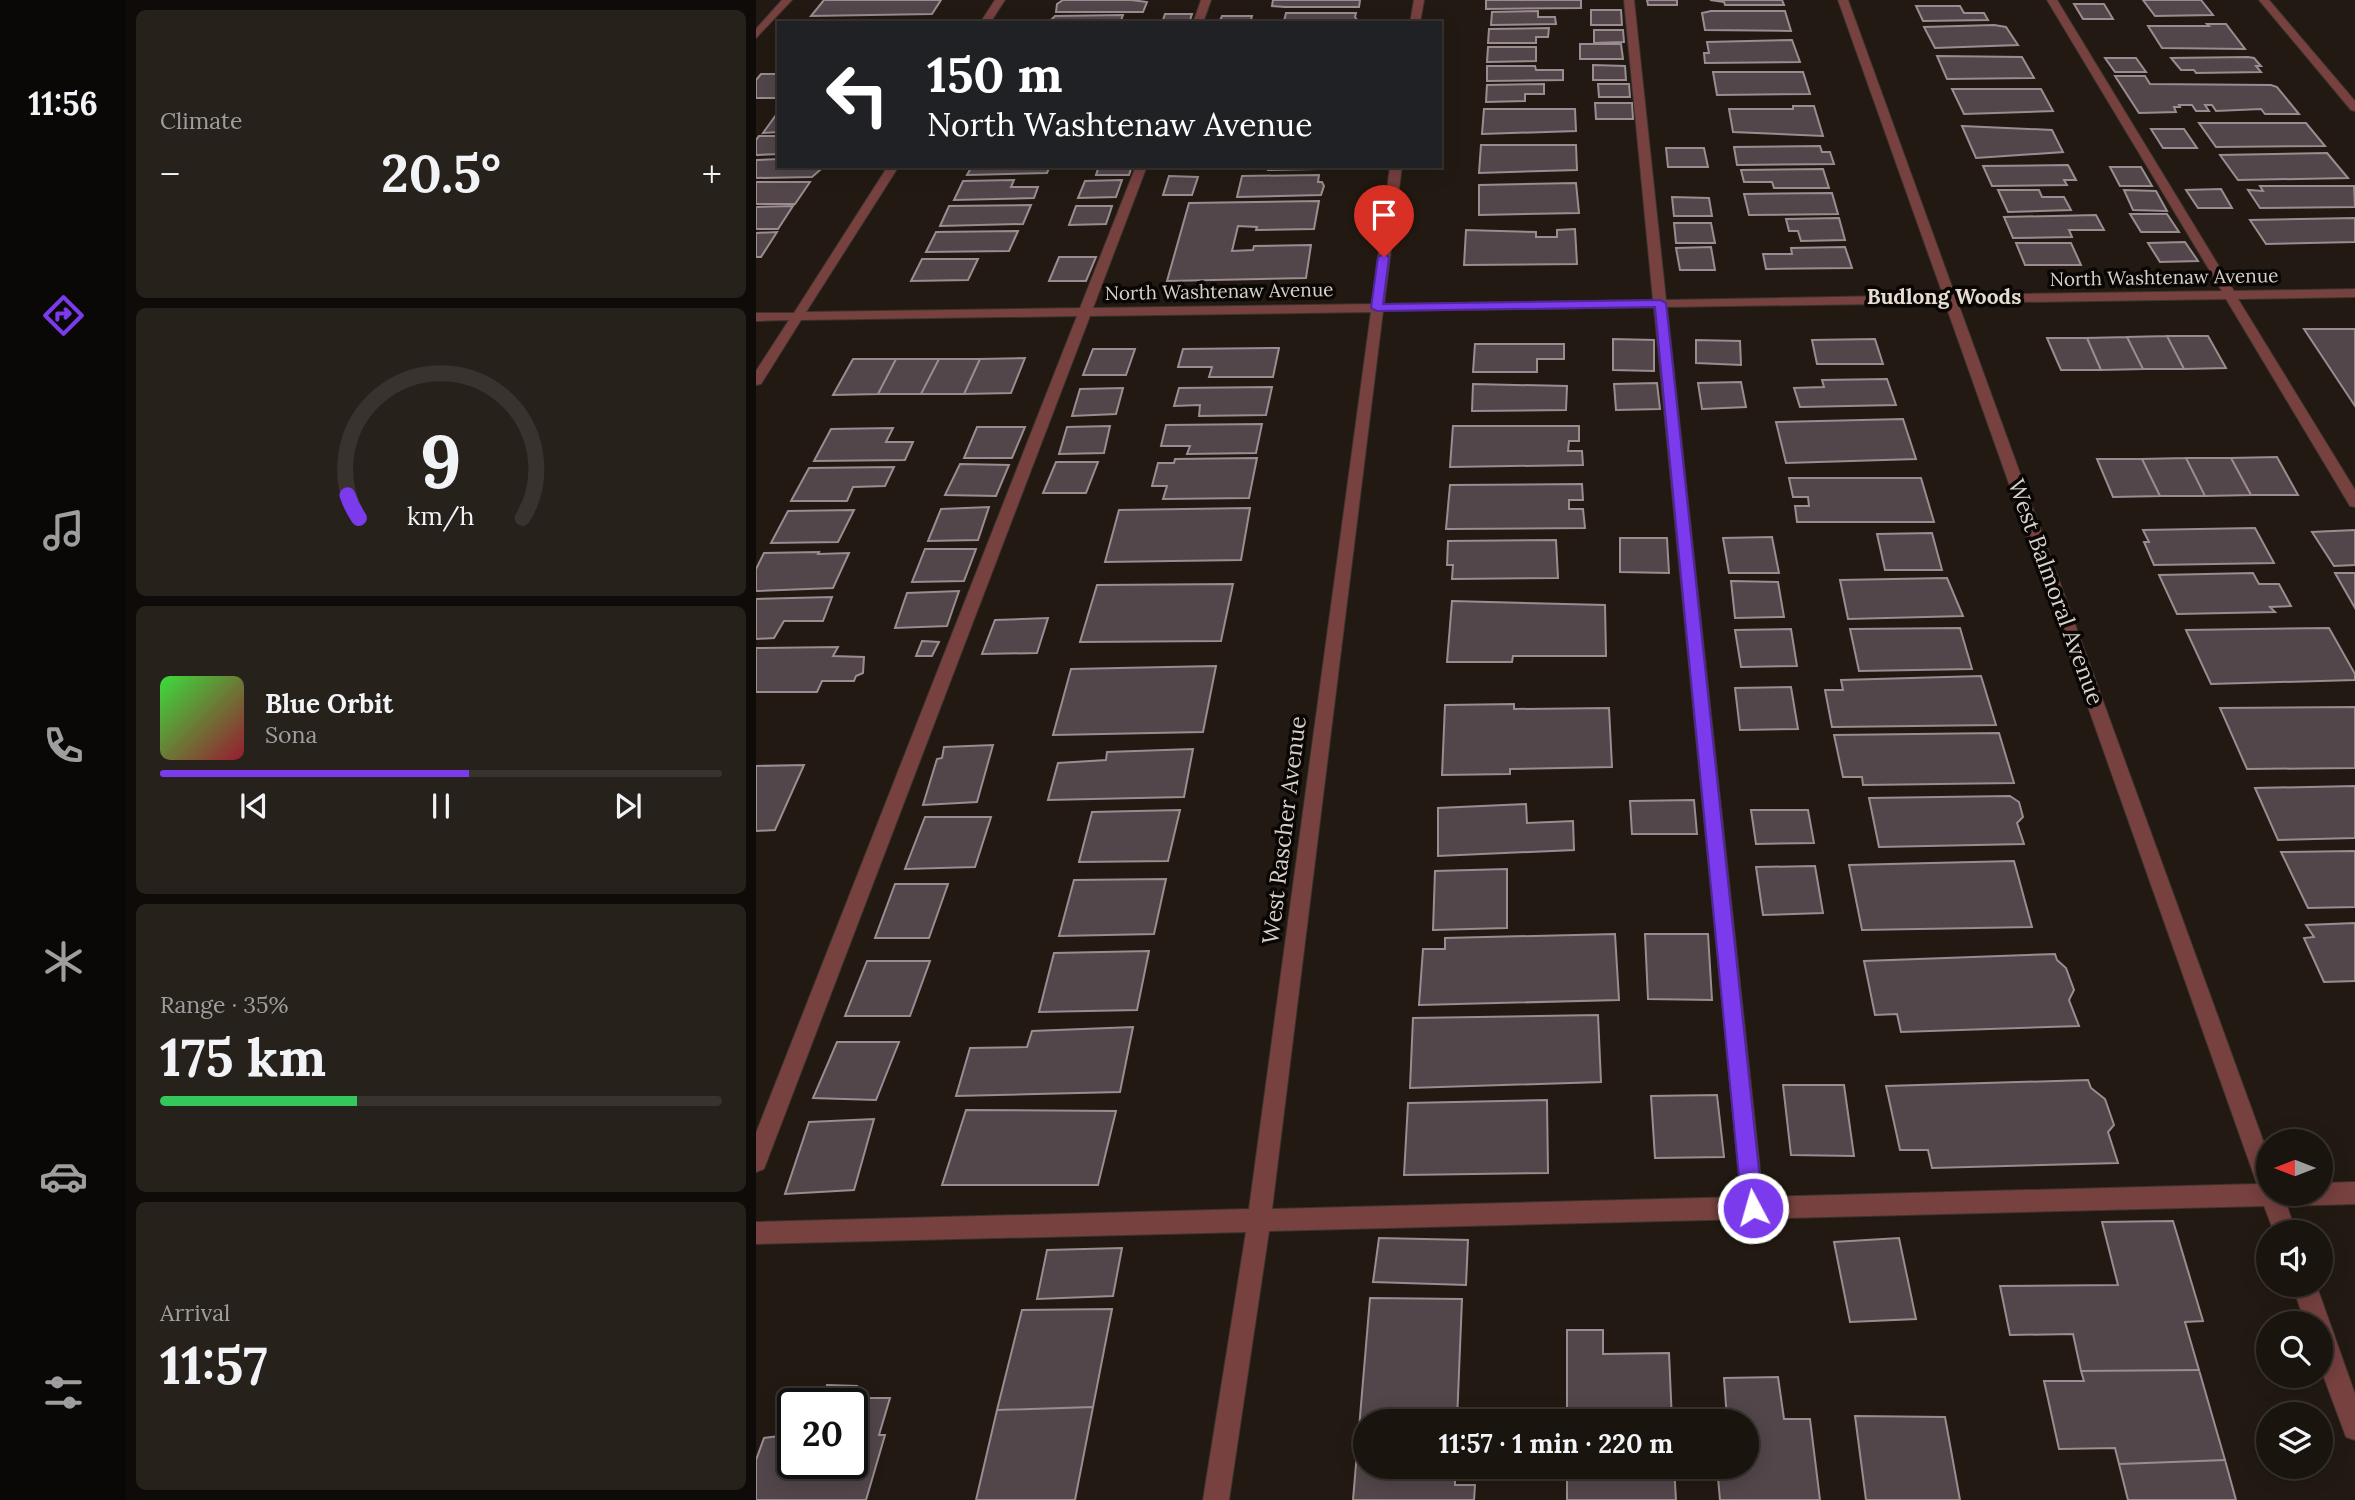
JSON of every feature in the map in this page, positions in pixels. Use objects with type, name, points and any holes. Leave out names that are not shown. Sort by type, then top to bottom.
[{"type":"street","points":[[756,35],[787,0]]},
{"type":"street","points":[[986,21],[1000,0]]},
{"type":"street","points":[[1199,21],[1206,0]]},
{"type":"street","points":[[1415,21],[1419,0]]},
{"type":"street","points":[[1629,0],[1753,1208]]},
{"type":"street","name":"West Balmoral Avenue","points":[[1843,0],[2256,1152]]},
{"type":"street","points":[[2052,0],[2355,502]]},
{"type":"street","points":[[2264,0],[2355,108]]},
{"type":"street","points":[[756,381],[893,168]]},
{"type":"street","points":[[756,1161],[1141,168]]},
{"type":"street","name":"West Rascher Avenue","points":[[1216,1500],[1259,1220],[1396,168]]},
{"type":"street","name":"North Washtenaw Avenue","points":[[756,317],[2355,293]]},
{"type":"street","points":[[756,1233],[1753,1208],[2256,1191]]},
{"type":"street","points":[[2333,1192],[2355,1193]]},
{"type":"street","points":[[2333,1368],[2355,1428]]},
{"type":"building","points":[[824,0],[941,0],[932,14],[811,16]]},
{"type":"building","points":[[1063,0],[1147,2],[1143,12],[1056,12],[1057,4]]},
{"type":"building","points":[[1273,0],[1360,0],[1359,7],[1285,7],[1272,6]]},
{"type":"building","points":[[1486,0],[1581,0],[1581,8],[1486,9]]},
{"type":"building","points":[[1647,0],[1677,0],[1677,5],[1648,5]]},
{"type":"building","points":[[1710,0],[1782,0],[1784,5],[1725,5],[1724,2]]},
{"type":"building","points":[[2143,0],[2201,0],[2213,15],[2155,16]]},
{"type":"building","points":[[2074,4],[2104,4],[2113,19],[2083,19]]},
{"type":"building","points":[[1916,6],[1960,6],[1964,13],[1984,13],[1988,20],[1923,21]]},
{"type":"building","points":[[1591,10],[1621,10],[1622,25],[1591,25]]},
{"type":"building","points":[[1538,11],[1538,17],[1555,17],[1556,24],[1491,25],[1492,12]]},
{"type":"building","points":[[1785,11],[1791,31],[1705,30],[1702,13]]},
{"type":"building","points":[[1286,13],[1356,13],[1358,21],[1284,21]]},
{"type":"building","points":[[1165,14],[1192,14],[1190,21],[1163,21]]},
{"type":"building","points":[[1123,15],[1121,21],[1050,21],[1055,16]]},
{"type":"building","points":[[1222,16],[1252,16],[1251,21],[1220,21]]},
{"type":"building","points":[[2207,24],[2226,24],[2245,49],[2162,48],[2148,26],[2209,26]]},
{"type":"building","points":[[1924,27],[2006,27],[2018,45],[1935,48]]},
{"type":"building","points":[[1549,28],[1548,37],[1536,37],[1536,43],[1488,43],[1489,29]]},
{"type":"building","points":[[1594,30],[1623,30],[1624,42],[1594,43]]},
{"type":"building","points":[[1792,40],[1800,62],[1705,63],[1704,53],[1709,53],[1707,42]]},
{"type":"building","points":[[1580,44],[1621,44],[1623,59],[1580,59]]},
{"type":"building","points":[[1488,47],[1536,47],[1536,61],[1487,62]]},
{"type":"building","points":[[1937,56],[2022,57],[2034,78],[1947,79]]},
{"type":"building","points":[[2105,58],[2136,58],[2146,72],[2115,72]]},
{"type":"building","points":[[2171,58],[2254,58],[2261,66],[2256,66],[2261,72],[2196,73],[2194,70],[2181,70]]},
{"type":"building","points":[[1593,65],[1625,66],[1626,80],[1593,80]]},
{"type":"building","points":[[1487,66],[1535,66],[1536,70],[1563,70],[1563,80],[1487,81]]},
{"type":"building","points":[[1713,72],[1803,72],[1810,94],[1717,95]]},
{"type":"building","points":[[761,74],[777,74],[777,98],[756,98],[756,80]]},
{"type":"building","points":[[2115,76],[2145,76],[2150,84],[2271,85],[2277,87],[2299,114],[2265,114],[2261,109],[2216,111],[2212,105],[2205,105],[2209,111],[2196,111],[2192,105],[2179,105],[2180,107],[2174,107],[2176,112],[2139,113]]},
{"type":"building","points":[[1544,84],[1544,94],[1525,94],[1525,101],[1486,102],[1487,85]]},
{"type":"building","points":[[1598,84],[1629,84],[1630,97],[1599,97]]},
{"type":"building","points":[[1952,89],[2041,89],[2053,111],[1964,114]]},
{"type":"building","points":[[1595,103],[1632,103],[1633,119],[1596,119]]},
{"type":"building","points":[[1793,106],[1814,106],[1823,136],[1733,132],[1729,109],[1793,109]]},
{"type":"building","points":[[1484,109],[1575,109],[1576,131],[1482,134]]},
{"type":"building","points":[[776,115],[777,115],[777,132],[763,133]]},
{"type":"building","points":[[2199,123],[2306,123],[2325,146],[2216,147]]},
{"type":"building","points":[[1962,126],[2052,130],[2063,152],[1976,158]]},
{"type":"building","points":[[2151,129],[2184,129],[2197,148],[2163,148]]},
{"type":"building","points":[[759,136],[777,136],[777,154],[756,155],[756,140]]},
{"type":"building","points":[[1481,145],[1576,145],[1577,170],[1479,173]]},
{"type":"building","points":[[1820,146],[1822,152],[1830,152],[1834,164],[1737,165],[1734,147]]},
{"type":"building","points":[[1666,148],[1704,148],[1708,167],[1668,167]]},
{"type":"building","points":[[2327,153],[2348,178],[2238,180],[2220,155]]},
{"type":"building","points":[[777,159],[777,168],[820,170],[812,177],[756,178],[756,160]]},
{"type":"building","points":[[2068,165],[2076,180],[2064,180],[2067,185],[1992,186],[1983,166]]},
{"type":"building","points":[[2110,167],[2141,167],[2152,186],[2120,186]]},
{"type":"building","points":[[971,168],[1049,168],[1047,173],[967,175]]},
{"type":"building","points":[[1098,168],[1131,168],[1129,175],[1096,175]]},
{"type":"building","points":[[1268,168],[1317,168],[1317,169]]},
{"type":"building","points":[[1823,169],[1829,188],[1774,188],[1772,182],[1744,182],[1741,170]]},
{"type":"building","points":[[1319,175],[1318,182],[1322,182],[1324,186],[1321,195],[1237,197],[1242,176]]},
{"type":"building","points":[[1169,176],[1198,177],[1192,195],[1163,195]]},
{"type":"building","points":[[1014,180],[1011,187],[1038,187],[1034,198],[954,200],[963,181]]},
{"type":"building","points":[[1122,180],[1116,197],[1078,198],[1085,181]]},
{"type":"building","points":[[756,182],[810,182],[795,204],[756,204]]},
{"type":"building","points":[[1576,183],[1579,213],[1479,215],[1479,185]]},
{"type":"building","points":[[2260,186],[2354,186],[2355,207],[2260,208],[2248,190],[2263,191]]},
{"type":"building","points":[[2221,189],[2232,208],[2198,208],[2186,190]]},
{"type":"building","points":[[1998,190],[2039,190],[2042,197],[2064,197],[2071,210],[2008,212]]},
{"type":"building","points":[[2124,190],[2156,191],[2167,211],[2133,210]]},
{"type":"building","points":[[1832,193],[1838,214],[1749,215],[1744,194]]},
{"type":"building","points":[[1672,197],[1709,198],[1712,216],[1674,216]]},
{"type":"building","points":[[1319,201],[1314,229],[1256,230],[1257,227],[1238,226],[1232,251],[1253,250],[1254,246],[1311,245],[1306,278],[1167,281],[1189,203]]},
{"type":"building","points":[[1031,205],[1023,224],[940,226],[949,206]]},
{"type":"building","points":[[793,206],[778,229],[756,229],[756,207]]},
{"type":"building","points":[[1076,206],[1112,206],[1106,224],[1069,225]]},
{"type":"building","points":[[2130,214],[2167,214],[2179,232],[2141,232]]},
{"type":"building","points":[[2096,215],[2104,230],[2069,230],[2072,237],[2013,238],[2004,217]]},
{"type":"building","points":[[1839,218],[1845,240],[1801,241],[1798,231],[1789,231],[1786,219]]},
{"type":"building","points":[[2355,218],[2355,242],[2266,244],[2250,220]]},
{"type":"building","points":[[1674,223],[1711,223],[1715,243],[1676,243]]},
{"type":"building","points":[[1575,229],[1577,264],[1464,265],[1466,230],[1536,232],[1536,237],[1557,237],[1557,230]]},
{"type":"building","points":[[1018,231],[1009,251],[926,252],[936,232]]},
{"type":"building","points":[[777,232],[761,257],[756,257],[756,233]]},
{"type":"building","points":[[2185,242],[2198,261],[2160,262],[2148,243]]},
{"type":"building","points":[[2016,243],[2071,243],[2081,265],[2025,265]]},
{"type":"building","points":[[1711,247],[1715,270],[1680,270],[1676,248]]},
{"type":"building","points":[[1845,247],[1852,268],[1766,269],[1763,254],[1792,254],[1791,248]]},
{"type":"building","points":[[1059,257],[1096,257],[1086,281],[1049,281]]},
{"type":"building","points":[[922,259],[978,259],[968,280],[911,281]]},
{"type":"building","points":[[2304,329],[2355,329],[2355,406]]},
{"type":"building","points":[[2167,336],[2208,336],[2226,368],[2184,369]]},
{"type":"building","points":[[2167,336],[2184,369],[2143,369],[2127,337]]},
{"type":"building","points":[[2127,337],[2143,369],[2101,370],[2087,338]]},
{"type":"building","points":[[2047,338],[2087,338],[2101,370],[2061,370]]},
{"type":"building","points":[[1613,339],[1654,340],[1654,371],[1613,370]]},
{"type":"building","points":[[1875,339],[1883,364],[1817,364],[1812,340]]},
{"type":"building","points":[[1696,340],[1740,341],[1741,365],[1696,363]]},
{"type":"building","points":[[1475,344],[1564,344],[1564,359],[1537,359],[1537,372],[1473,372]]},
{"type":"building","points":[[1279,348],[1273,377],[1209,377],[1212,367],[1178,367],[1183,349]]},
{"type":"building","points":[[1093,349],[1135,349],[1126,375],[1083,375]]},
{"type":"building","points":[[1025,358],[1011,393],[964,394],[980,359]]},
{"type":"building","points":[[853,359],[896,359],[878,394],[833,395]]},
{"type":"building","points":[[896,359],[939,359],[921,394],[878,394]]},
{"type":"building","points":[[939,359],[980,359],[964,394],[921,394]]},
{"type":"building","points":[[1887,379],[1896,405],[1800,407],[1794,388],[1824,387],[1822,380]]},
{"type":"building","points":[[1741,382],[1746,407],[1702,409],[1698,383]]},
{"type":"building","points":[[1657,383],[1660,409],[1616,410],[1614,384]]},
{"type":"building","points":[[1473,384],[1567,386],[1566,410],[1472,411]]},
{"type":"building","points":[[1272,387],[1266,415],[1199,416],[1200,405],[1174,406],[1179,388]]},
{"type":"building","points":[[1123,388],[1116,414],[1072,416],[1080,389]]},
{"type":"building","points":[[1903,419],[1916,459],[1786,463],[1776,422]]},
{"type":"building","points":[[1262,424],[1256,453],[1187,454],[1190,446],[1161,446],[1166,425]]},
{"type":"building","points":[[1110,426],[1104,453],[1059,454],[1067,427]]},
{"type":"building","points":[[1453,426],[1579,426],[1579,441],[1569,441],[1568,451],[1582,451],[1583,465],[1450,467]]},
{"type":"building","points":[[977,427],[1025,427],[1012,458],[964,458]]},
{"type":"building","points":[[893,428],[886,442],[913,442],[905,460],[814,461],[831,429]]},
{"type":"building","points":[[2277,457],[2298,495],[2251,495],[2231,458]]},
{"type":"building","points":[[1257,458],[1249,498],[1163,499],[1167,486],[1152,486],[1158,463],[1174,463],[1175,459]]},
{"type":"building","points":[[2186,458],[2205,496],[2160,496],[2142,459]]},
{"type":"building","points":[[2186,458],[2231,458],[2251,495],[2205,496]]},
{"type":"building","points":[[2097,459],[2142,459],[2160,496],[2113,497]]},
{"type":"building","points":[[1056,462],[1098,462],[1086,493],[1043,493]]},
{"type":"building","points":[[960,464],[1009,465],[996,496],[945,495]]},
{"type":"building","points":[[894,467],[885,486],[853,487],[847,501],[791,501],[809,468]]},
{"type":"building","points":[[1789,478],[1921,478],[1934,522],[1797,522],[1795,506],[1809,506],[1808,497],[1793,497]]},
{"type":"building","points":[[1582,484],[1583,500],[1569,500],[1569,509],[1583,509],[1585,528],[1446,529],[1450,485]]},
{"type":"building","points":[[989,507],[978,540],[928,541],[941,509]]},
{"type":"building","points":[[1250,508],[1241,560],[1105,562],[1119,510]]},
{"type":"building","points":[[854,510],[838,542],[771,543],[788,511]]},
{"type":"building","points":[[2255,528],[2274,563],[2154,565],[2144,542],[2149,542],[2143,530]]},
{"type":"building","points":[[2355,530],[2355,565],[2334,566],[2312,532]]},
{"type":"building","points":[[1932,533],[1942,570],[1885,570],[1877,534]]},
{"type":"building","points":[[1772,537],[1779,573],[1729,573],[1723,538]]},
{"type":"building","points":[[1620,538],[1667,538],[1669,573],[1620,572]]},
{"type":"building","points":[[1556,540],[1558,578],[1452,579],[1453,565],[1447,565],[1448,541]]},
{"type":"building","points":[[925,549],[976,549],[964,581],[912,582]]},
{"type":"building","points":[[819,552],[818,554],[849,553],[833,588],[756,591],[756,569],[764,553]]},
{"type":"building","points":[[2253,573],[2259,584],[2279,584],[2291,606],[2270,607],[2275,612],[2177,614],[2159,575]]},
{"type":"building","points":[[2335,573],[2355,573],[2355,608]]},
{"type":"building","points":[[1947,578],[1963,616],[1848,619],[1840,580]]},
{"type":"building","points":[[1731,581],[1778,582],[1784,617],[1735,618]]},
{"type":"building","points":[[1233,584],[1221,641],[1080,642],[1097,585]]},
{"type":"building","points":[[959,591],[947,626],[895,628],[907,593]]},
{"type":"building","points":[[832,597],[823,621],[784,621],[774,638],[756,639],[756,599]]},
{"type":"building","points":[[1452,601],[1605,605],[1606,656],[1513,656],[1512,662],[1447,662]]},
{"type":"building","points":[[1048,618],[1037,653],[982,654],[995,620]]},
{"type":"building","points":[[1960,628],[1972,669],[1859,671],[1850,629]]},
{"type":"building","points":[[2329,628],[2355,674],[2355,680],[2211,684],[2186,630]]},
{"type":"building","points":[[1791,629],[1797,666],[1741,667],[1735,630]]},
{"type":"building","points":[[922,641],[939,642],[932,656],[916,656]]},
{"type":"building","points":[[838,647],[833,656],[864,657],[863,673],[856,676],[854,681],[822,681],[817,692],[756,692],[756,648]]},
{"type":"building","points":[[1216,666],[1203,732],[1053,735],[1071,669]]},
{"type":"building","points":[[1981,676],[1996,725],[1832,727],[1825,690],[1843,690],[1841,680]]},
{"type":"building","points":[[1791,687],[1798,729],[1740,730],[1735,688]]},
{"type":"building","points":[[1514,704],[1514,709],[1609,708],[1612,767],[1510,769],[1510,774],[1442,775],[1445,705]]},
{"type":"building","points":[[2355,707],[2355,768],[2247,769],[2220,708]]},
{"type":"building","points":[[1999,733],[2014,783],[1863,785],[1862,777],[1843,777],[1834,735]]},
{"type":"building","points":[[993,745],[977,802],[923,805],[937,759],[942,758],[944,747]]},
{"type":"building","points":[[1193,749],[1184,797],[1048,800],[1058,763],[1106,760],[1107,752]]},
{"type":"building","points":[[804,765],[775,830],[756,831],[756,766]]},
{"type":"building","points":[[2355,786],[2355,838],[2278,840],[2255,788]]},
{"type":"building","points":[[2010,796],[2019,802],[2023,817],[2017,823],[2024,844],[1879,847],[1869,798]]},
{"type":"building","points":[[1694,800],[1697,834],[1632,834],[1630,801]]},
{"type":"building","points":[[1526,804],[1527,823],[1573,821],[1574,850],[1438,856],[1438,808]]},
{"type":"building","points":[[1180,810],[1168,861],[1079,862],[1092,812]]},
{"type":"building","points":[[1751,810],[1808,810],[1814,843],[1756,844]]},
{"type":"building","points":[[925,817],[991,817],[975,867],[905,869]]},
{"type":"building","points":[[2355,851],[2355,907],[2308,908],[2281,852]]},
{"type":"building","points":[[2014,861],[2032,927],[1862,930],[1849,865]]},
{"type":"building","points":[[1815,866],[1823,913],[1763,915],[1756,867]]},
{"type":"building","points":[[1507,869],[1507,928],[1433,930],[1435,871]]},
{"type":"building","points":[[1166,879],[1154,934],[1059,936],[1074,880]]},
{"type":"building","points":[[895,884],[948,884],[929,938],[875,938]]},
{"type":"building","points":[[2355,923],[2355,981],[2324,982],[2304,938],[2314,937],[2306,925]]},
{"type":"building","points":[[1615,934],[1619,1000],[1419,1005],[1423,949],[1445,949],[1445,938]]},
{"type":"building","points":[[1645,934],[1708,934],[1712,1000],[1648,999]]},
{"type":"building","points":[[1149,951],[1137,1010],[1039,1012],[1054,953]]},
{"type":"building","points":[[2055,954],[2057,960],[2066,968],[2074,990],[2069,1000],[2079,1026],[1901,1032],[1897,1014],[1875,1015],[1864,961]]},
{"type":"building","points":[[867,961],[930,961],[910,1016],[845,1016]]},
{"type":"building","points":[[1598,1015],[1601,1082],[1410,1088],[1413,1018]]},
{"type":"building","points":[[1133,1027],[1120,1092],[956,1096],[970,1048],[1027,1047],[1032,1031]]},
{"type":"building","points":[[837,1042],[899,1042],[876,1100],[813,1098]]},
{"type":"building","points":[[2088,1080],[2091,1088],[2105,1099],[2114,1125],[2108,1132],[2118,1163],[1932,1168],[1928,1150],[1900,1150],[1886,1086]]},
{"type":"building","points":[[1783,1085],[1844,1085],[1854,1156],[1791,1155]]},
{"type":"building","points":[[1717,1095],[1724,1157],[1655,1158],[1651,1096]]},
{"type":"building","points":[[1547,1100],[1548,1173],[1404,1175],[1408,1103]]},
{"type":"building","points":[[966,1110],[1116,1111],[1098,1185],[942,1185]]},
{"type":"building","points":[[874,1119],[854,1190],[785,1194],[809,1122]]},
{"type":"building","points":[[2173,1221],[2203,1321],[2185,1322],[2199,1370],[2081,1371],[2073,1334],[2010,1335],[2000,1286],[2118,1285],[2102,1222]]},
{"type":"building","points":[[1379,1238],[1468,1240],[1466,1285],[1373,1282]]},
{"type":"building","points":[[1899,1238],[1916,1319],[1850,1322],[1834,1242]]},
{"type":"building","points":[[1122,1248],[1113,1296],[1037,1299],[1047,1250]]},
{"type":"building","points":[[1370,1298],[1462,1299],[1457,1409],[1361,1409]]},
{"type":"building","points":[[1112,1309],[1093,1407],[997,1410],[1022,1310]]},
{"type":"building","points":[[1567,1330],[1603,1330],[1603,1354],[1669,1353],[1671,1409],[1567,1409]]},
{"type":"building","points":[[2199,1370],[2225,1460],[2119,1464],[2115,1448],[2059,1449],[2044,1381],[2084,1381],[2081,1371]]},
{"type":"building","points":[[1778,1377],[1784,1419],[1810,1419],[1820,1500],[1720,1500],[1718,1479],[1759,1479],[1759,1409],[1726,1409],[1724,1378]]},
{"type":"building","points":[[827,1385],[856,1388],[826,1388]]},
{"type":"building","points":[[868,1398],[890,1398],[879,1435],[885,1435],[866,1500],[756,1500],[756,1460],[764,1438],[777,1436],[777,1479],[868,1479]]},
{"type":"building","points":[[1093,1407],[1075,1500],[976,1500],[997,1410]]},
{"type":"building","points":[[1855,1416],[1945,1417],[1960,1500],[1866,1500]]},
{"type":"building","points":[[2225,1460],[2236,1500],[2128,1500],[2119,1464]]},
{"type":"building","points":[[1355,1479],[1455,1479],[1455,1485],[1475,1485],[1474,1500],[1353,1500]]},
{"type":"building","points":[[1567,1479],[1675,1479],[1676,1500],[1567,1500]]},
{"type":"district","name":"Budlong Woods","points":[[1944,297]]},
{"type":"route","points":[[1384,257],[1377,308],[1660,303],[1753,1208]]}]
